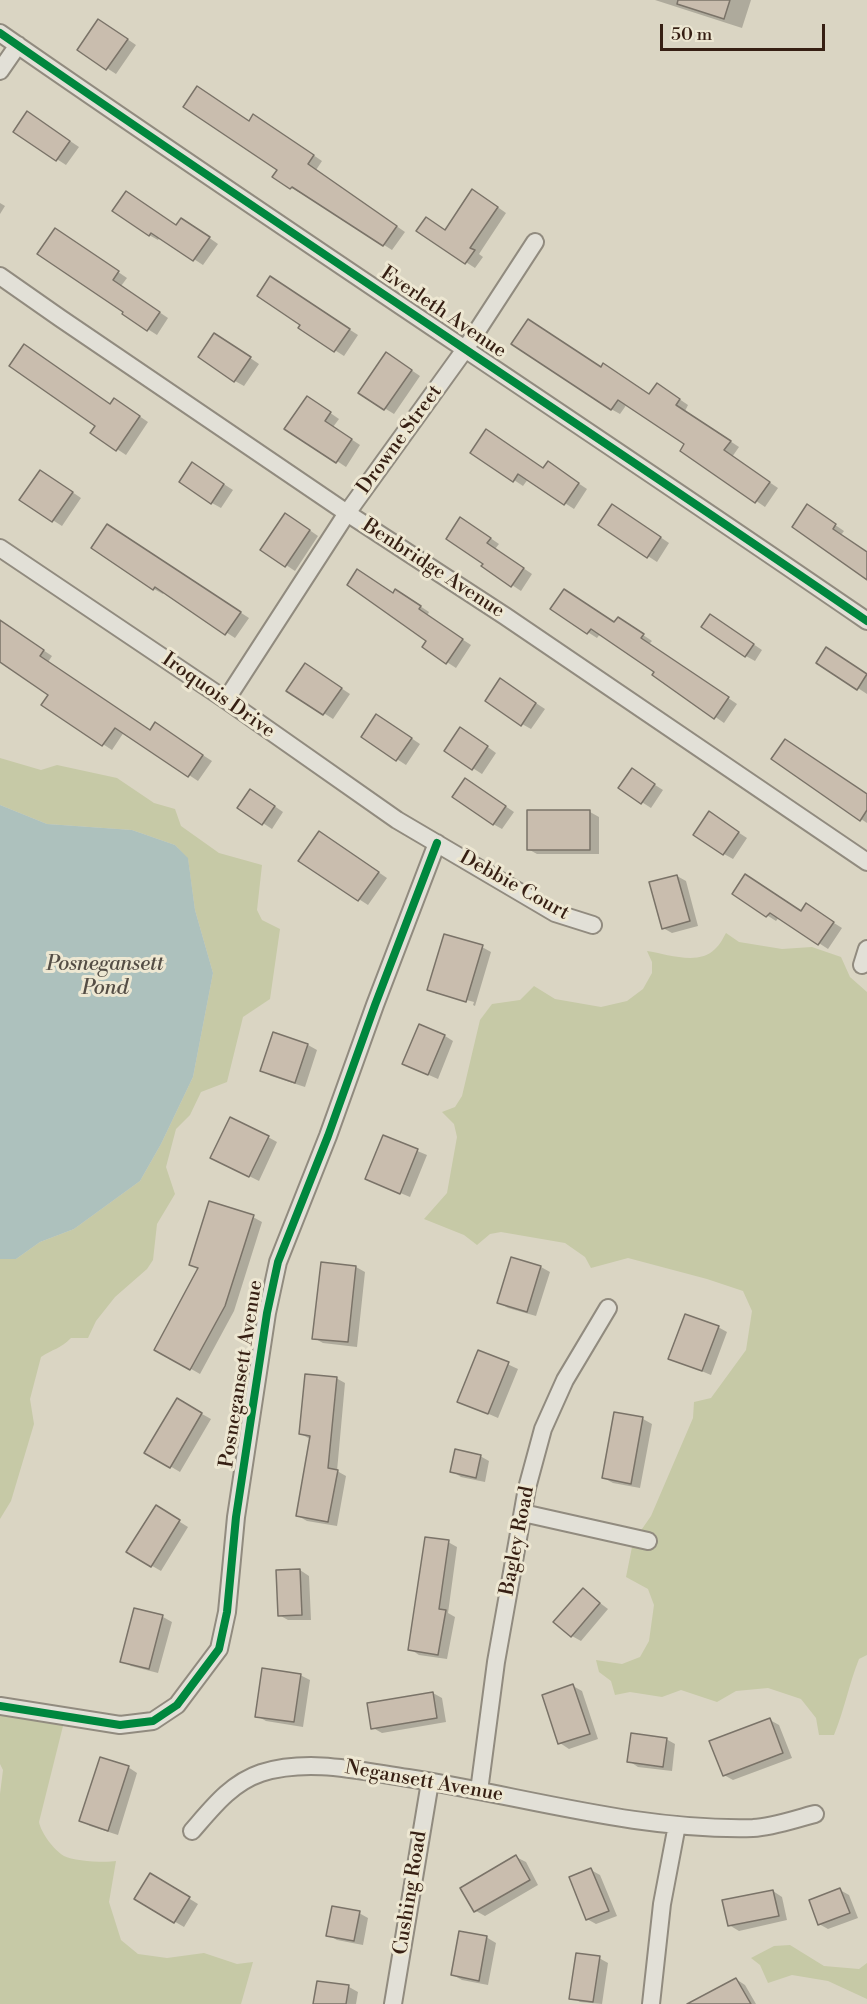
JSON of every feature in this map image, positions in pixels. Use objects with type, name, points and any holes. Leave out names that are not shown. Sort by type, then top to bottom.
[{"type":"street","name":"Everleth Avenue","points":[[0,33],[127,122],[466,348],[867,621]]},
{"type":"street","points":[[0,71],[18,45]]},
{"type":"street","name":"Drowne Street","points":[[226,700],[347,513],[466,348],[535,242]]},
{"type":"street","name":"Benbridge Avenue","points":[[0,276],[347,513],[505,616],[867,862]]},
{"type":"street","name":"Iroquois Drive","points":[[0,548],[226,700],[397,820],[437,843]]},
{"type":"street","name":"Debbie Court","points":[[437,843],[555,913],[593,925]]},
{"type":"street","name":"Posnegansett Avenue","points":[[0,1706],[120,1725],[153,1721],[177,1705],[219,1649],[227,1612],[236,1517],[260,1358],[278,1262],[328,1136],[437,843]]},
{"type":"street","name":"Bagley Road","points":[[479,1791],[496,1662],[524,1513],[526,1488],[543,1429],[565,1380],[608,1308]]},
{"type":"street","points":[[524,1513],[648,1541]]},
{"type":"street","name":"Negansett Avenue","points":[[192,1831],[227,1791],[259,1774],[290,1766],[326,1766],[430,1782],[623,1819],[677,1825],[755,1828],[815,1814]]},
{"type":"street","name":"Cushing Road","points":[[393,2004],[430,1782]]},
{"type":"street","points":[[651,2004],[662,1904],[677,1825]]},
{"type":"green space","points":[[0,758],[41,770],[57,765],[117,778],[154,803],[175,809],[181,826],[219,853],[262,865],[257,910],[262,920],[280,929],[270,999],[243,1017],[227,1082],[201,1092],[190,1115],[176,1129],[166,1167],[175,1194],[157,1224],[153,1260],[147,1269],[115,1297],[96,1321],[88,1338],[71,1338],[41,1357],[30,1399],[34,1424],[11,1501],[0,1519],[0,1259],[16,1259],[40,1242],[74,1229],[140,1181],[161,1144],[193,1077],[213,973],[195,910],[188,859],[175,845],[132,830],[47,824],[0,805]]},
{"type":"green space","points":[[726,933],[739,942],[782,949],[812,947],[841,957],[850,977],[867,992],[867,1655],[859,1659],[834,1735],[819,1735],[816,1718],[801,1699],[768,1688],[736,1691],[717,1702],[681,1690],[662,1697],[630,1692],[615,1695],[611,1681],[599,1672],[596,1660],[622,1664],[640,1657],[649,1641],[654,1605],[648,1589],[626,1577],[633,1542],[651,1516],[693,1418],[694,1402],[711,1398],[746,1350],[752,1311],[743,1291],[628,1258],[591,1268],[585,1257],[565,1243],[501,1232],[490,1234],[477,1245],[464,1235],[424,1219],[447,1193],[457,1137],[454,1124],[442,1112],[455,1107],[462,1096],[480,1020],[492,1004],[520,1000],[534,986],[555,999],[601,1007],[627,1001],[643,989],[652,973],[652,962],[647,951],[682,958],[700,957],[717,947]]},
{"type":"green space","points":[[0,1710],[64,1722],[39,1822],[48,1841],[64,1856],[89,1861],[116,1861],[109,1902],[121,1940],[138,1954],[167,1958],[204,1953],[237,1964],[253,1962],[241,2004],[0,2004],[0,1794],[3,1770],[0,1764]]},
{"type":"green space","points":[[790,1945],[824,1966],[859,1969],[867,1963],[867,1999],[828,1981],[792,1975],[768,1983],[760,1965],[751,1958],[774,1946]]},
{"type":"water","name":"Posnegansett Pond","points":[[0,805],[47,824],[132,830],[175,845],[188,858],[195,910],[213,973],[193,1077],[161,1144],[140,1181],[74,1229],[40,1242],[16,1259],[0,1259]]},
{"type":"building","points":[[678,0],[730,0],[724,19],[677,4]]},
{"type":"building","points":[[98,19],[128,39],[106,70],[77,50]]},
{"type":"building","points":[[197,86],[249,121],[253,114],[314,155],[308,164],[397,226],[383,246],[292,187],[290,189],[272,177],[277,170],[183,107]]},
{"type":"building","points":[[27,111],[70,141],[56,161],[13,132]]},
{"type":"building","points":[[472,189],[498,207],[470,248],[475,250],[465,264],[416,231],[426,217],[445,230]]},
{"type":"building","points":[[126,191],[176,225],[181,218],[210,237],[193,261],[151,233],[149,236],[112,211]]},
{"type":"building","points":[[55,228],[119,271],[113,280],[160,312],[147,331],[122,314],[123,312],[37,254]]},
{"type":"building","points":[[270,276],[350,329],[334,352],[298,328],[300,325],[257,296]]},
{"type":"building","points":[[528,319],[601,367],[603,363],[649,394],[657,383],[680,399],[676,405],[731,441],[724,450],[770,482],[755,503],[680,451],[684,444],[618,400],[611,410],[511,344]]},
{"type":"building","points":[[214,333],[251,357],[234,382],[198,357]]},
{"type":"building","points":[[24,344],[110,404],[114,398],[140,416],[116,451],[90,433],[95,426],[9,366]]},
{"type":"building","points":[[386,352],[412,370],[384,410],[358,393]]},
{"type":"building","points":[[307,396],[331,412],[325,421],[352,439],[336,463],[284,429]]},
{"type":"building","points":[[486,429],[543,468],[548,461],[579,483],[564,505],[518,474],[513,482],[470,453]]},
{"type":"building","points":[[192,462],[224,484],[211,504],[179,482]]},
{"type":"building","points":[[40,470],[73,492],[52,522],[19,500]]},
{"type":"building","points":[[612,504],[661,537],[647,558],[598,525]]},
{"type":"building","points":[[807,504],[836,524],[833,529],[867,552],[867,580],[792,527]]},
{"type":"building","points":[[285,513],[310,530],[285,567],[260,550]]},
{"type":"building","points":[[460,517],[491,538],[487,543],[524,568],[511,587],[481,566],[483,564],[446,539]]},
{"type":"building","points":[[107,524],[241,612],[225,635],[155,587],[153,590],[91,548]]},
{"type":"building","points":[[357,569],[393,593],[395,589],[421,606],[419,609],[463,639],[446,664],[422,647],[426,641],[347,585]]},
{"type":"building","points":[[564,589],[614,622],[618,617],[644,634],[641,638],[729,697],[714,719],[652,675],[654,672],[591,629],[587,634],[550,609]]},
{"type":"building","points":[[710,614],[754,644],[745,657],[701,627]]},
{"type":"building","points":[[0,620],[44,650],[40,656],[150,730],[155,722],[203,755],[188,777],[115,728],[102,746],[41,705],[48,695],[0,662]]},
{"type":"building","points":[[826,647],[867,674],[857,690],[816,663]]},
{"type":"building","points":[[305,663],[342,688],[323,715],[286,691]]},
{"type":"building","points":[[500,678],[536,703],[521,726],[485,701]]},
{"type":"building","points":[[376,714],[412,738],[396,761],[361,737]]},
{"type":"building","points":[[460,727],[488,746],[472,770],[444,751]]},
{"type":"building","points":[[785,739],[867,794],[867,810],[860,821],[771,759]]},
{"type":"building","points":[[632,768],[655,784],[641,804],[618,788]]},
{"type":"building","points":[[465,778],[506,806],[493,825],[452,797]]},
{"type":"building","points":[[250,789],[275,806],[262,825],[237,808]]},
{"type":"building","points":[[527,810],[590,810],[590,850],[527,850]]},
{"type":"building","points":[[709,811],[739,832],[723,855],[693,835]]},
{"type":"building","points":[[319,831],[379,872],[358,901],[298,861]]},
{"type":"building","points":[[745,874],[801,911],[806,903],[834,922],[818,945],[770,913],[766,917],[732,894]]},
{"type":"building","points":[[677,875],[690,921],[662,929],[649,882]]},
{"type":"building","points":[[444,934],[483,945],[466,1002],[427,990]]},
{"type":"building","points":[[419,1024],[445,1035],[428,1075],[402,1064]]},
{"type":"building","points":[[273,1032],[308,1044],[295,1083],[260,1071]]},
{"type":"building","points":[[230,1117],[269,1136],[249,1177],[210,1158]]},
{"type":"building","points":[[383,1135],[418,1149],[400,1194],[365,1179]]},
{"type":"building","points":[[209,1201],[254,1215],[225,1306],[190,1370],[154,1350],[198,1268],[189,1265]]},
{"type":"building","points":[[511,1257],[541,1266],[527,1312],[497,1303]]},
{"type":"building","points":[[321,1262],[356,1266],[348,1342],[312,1339]]},
{"type":"building","points":[[685,1314],[719,1326],[702,1371],[668,1359]]},
{"type":"building","points":[[478,1350],[509,1362],[488,1414],[457,1402]]},
{"type":"building","points":[[305,1374],[337,1377],[328,1468],[338,1470],[328,1522],[296,1516],[310,1436],[299,1434]]},
{"type":"building","points":[[177,1398],[202,1413],[170,1468],[144,1453]]},
{"type":"building","points":[[614,1412],[643,1417],[631,1484],[602,1478]]},
{"type":"building","points":[[455,1449],[481,1455],[476,1478],[450,1472]]},
{"type":"building","points":[[156,1505],[180,1520],[151,1567],[126,1552]]},
{"type":"building","points":[[425,1537],[449,1540],[439,1609],[446,1610],[438,1655],[408,1650]]},
{"type":"building","points":[[300,1569],[302,1615],[278,1616],[276,1570]]},
{"type":"building","points":[[583,1588],[600,1603],[571,1637],[553,1622]]},
{"type":"building","points":[[134,1608],[163,1615],[149,1669],[120,1662]]},
{"type":"building","points":[[262,1668],[301,1674],[294,1722],[255,1717]]},
{"type":"building","points":[[573,1684],[590,1734],[558,1744],[542,1695]]},
{"type":"building","points":[[433,1692],[437,1718],[371,1729],[367,1703]]},
{"type":"building","points":[[770,1718],[783,1753],[723,1776],[709,1741]]},
{"type":"building","points":[[631,1733],[667,1738],[663,1767],[627,1762]]},
{"type":"building","points":[[100,1757],[129,1766],[108,1831],[79,1821]]},
{"type":"building","points":[[516,1855],[530,1880],[474,1912],[460,1888]]},
{"type":"building","points":[[591,1868],[609,1911],[586,1920],[569,1877]]},
{"type":"building","points":[[150,1873],[190,1897],[174,1923],[134,1899]]},
{"type":"building","points":[[840,1888],[850,1913],[818,1925],[809,1900]]},
{"type":"building","points":[[773,1890],[779,1916],[728,1926],[722,1900]]},
{"type":"building","points":[[332,1906],[360,1911],[354,1941],[326,1936]]},
{"type":"building","points":[[459,1931],[487,1936],[479,1981],[451,1975]]},
{"type":"building","points":[[576,1953],[600,1956],[593,2002],[569,1999]]},
{"type":"building","points":[[736,1978],[751,2004],[687,2004]]},
{"type":"building","points":[[317,1981],[349,1985],[346,2004],[313,2004]]},
{"type":"cycle path","points":[[0,33],[867,621]]},
{"type":"cycle path","points":[[0,1706],[120,1725],[153,1721],[177,1705],[219,1649],[227,1612],[236,1517],[267,1313],[278,1262],[328,1136],[437,843]]}]
